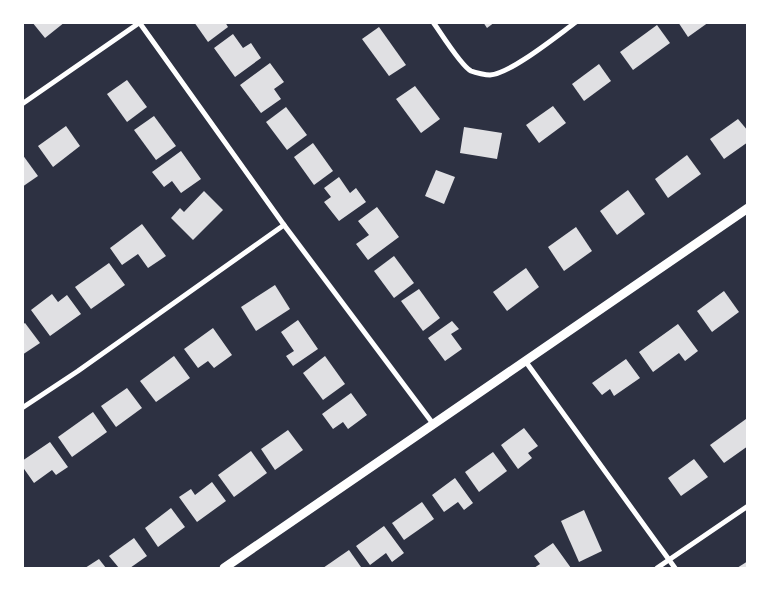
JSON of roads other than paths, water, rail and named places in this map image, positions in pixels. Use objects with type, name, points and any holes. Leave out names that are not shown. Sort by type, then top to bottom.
[{"type":"street","points":[[433,22],[460,60],[471,71],[491,75],[516,64],[576,22]]},
{"type":"street","points":[[22,104],[139,23],[284,225],[434,424]]},
{"type":"street","points":[[224,568],[748,208]]},
{"type":"street","points":[[22,408],[78,371],[284,225]]},
{"type":"street","points":[[526,362],[675,568]]},
{"type":"street","points":[[657,568],[748,506]]}]
